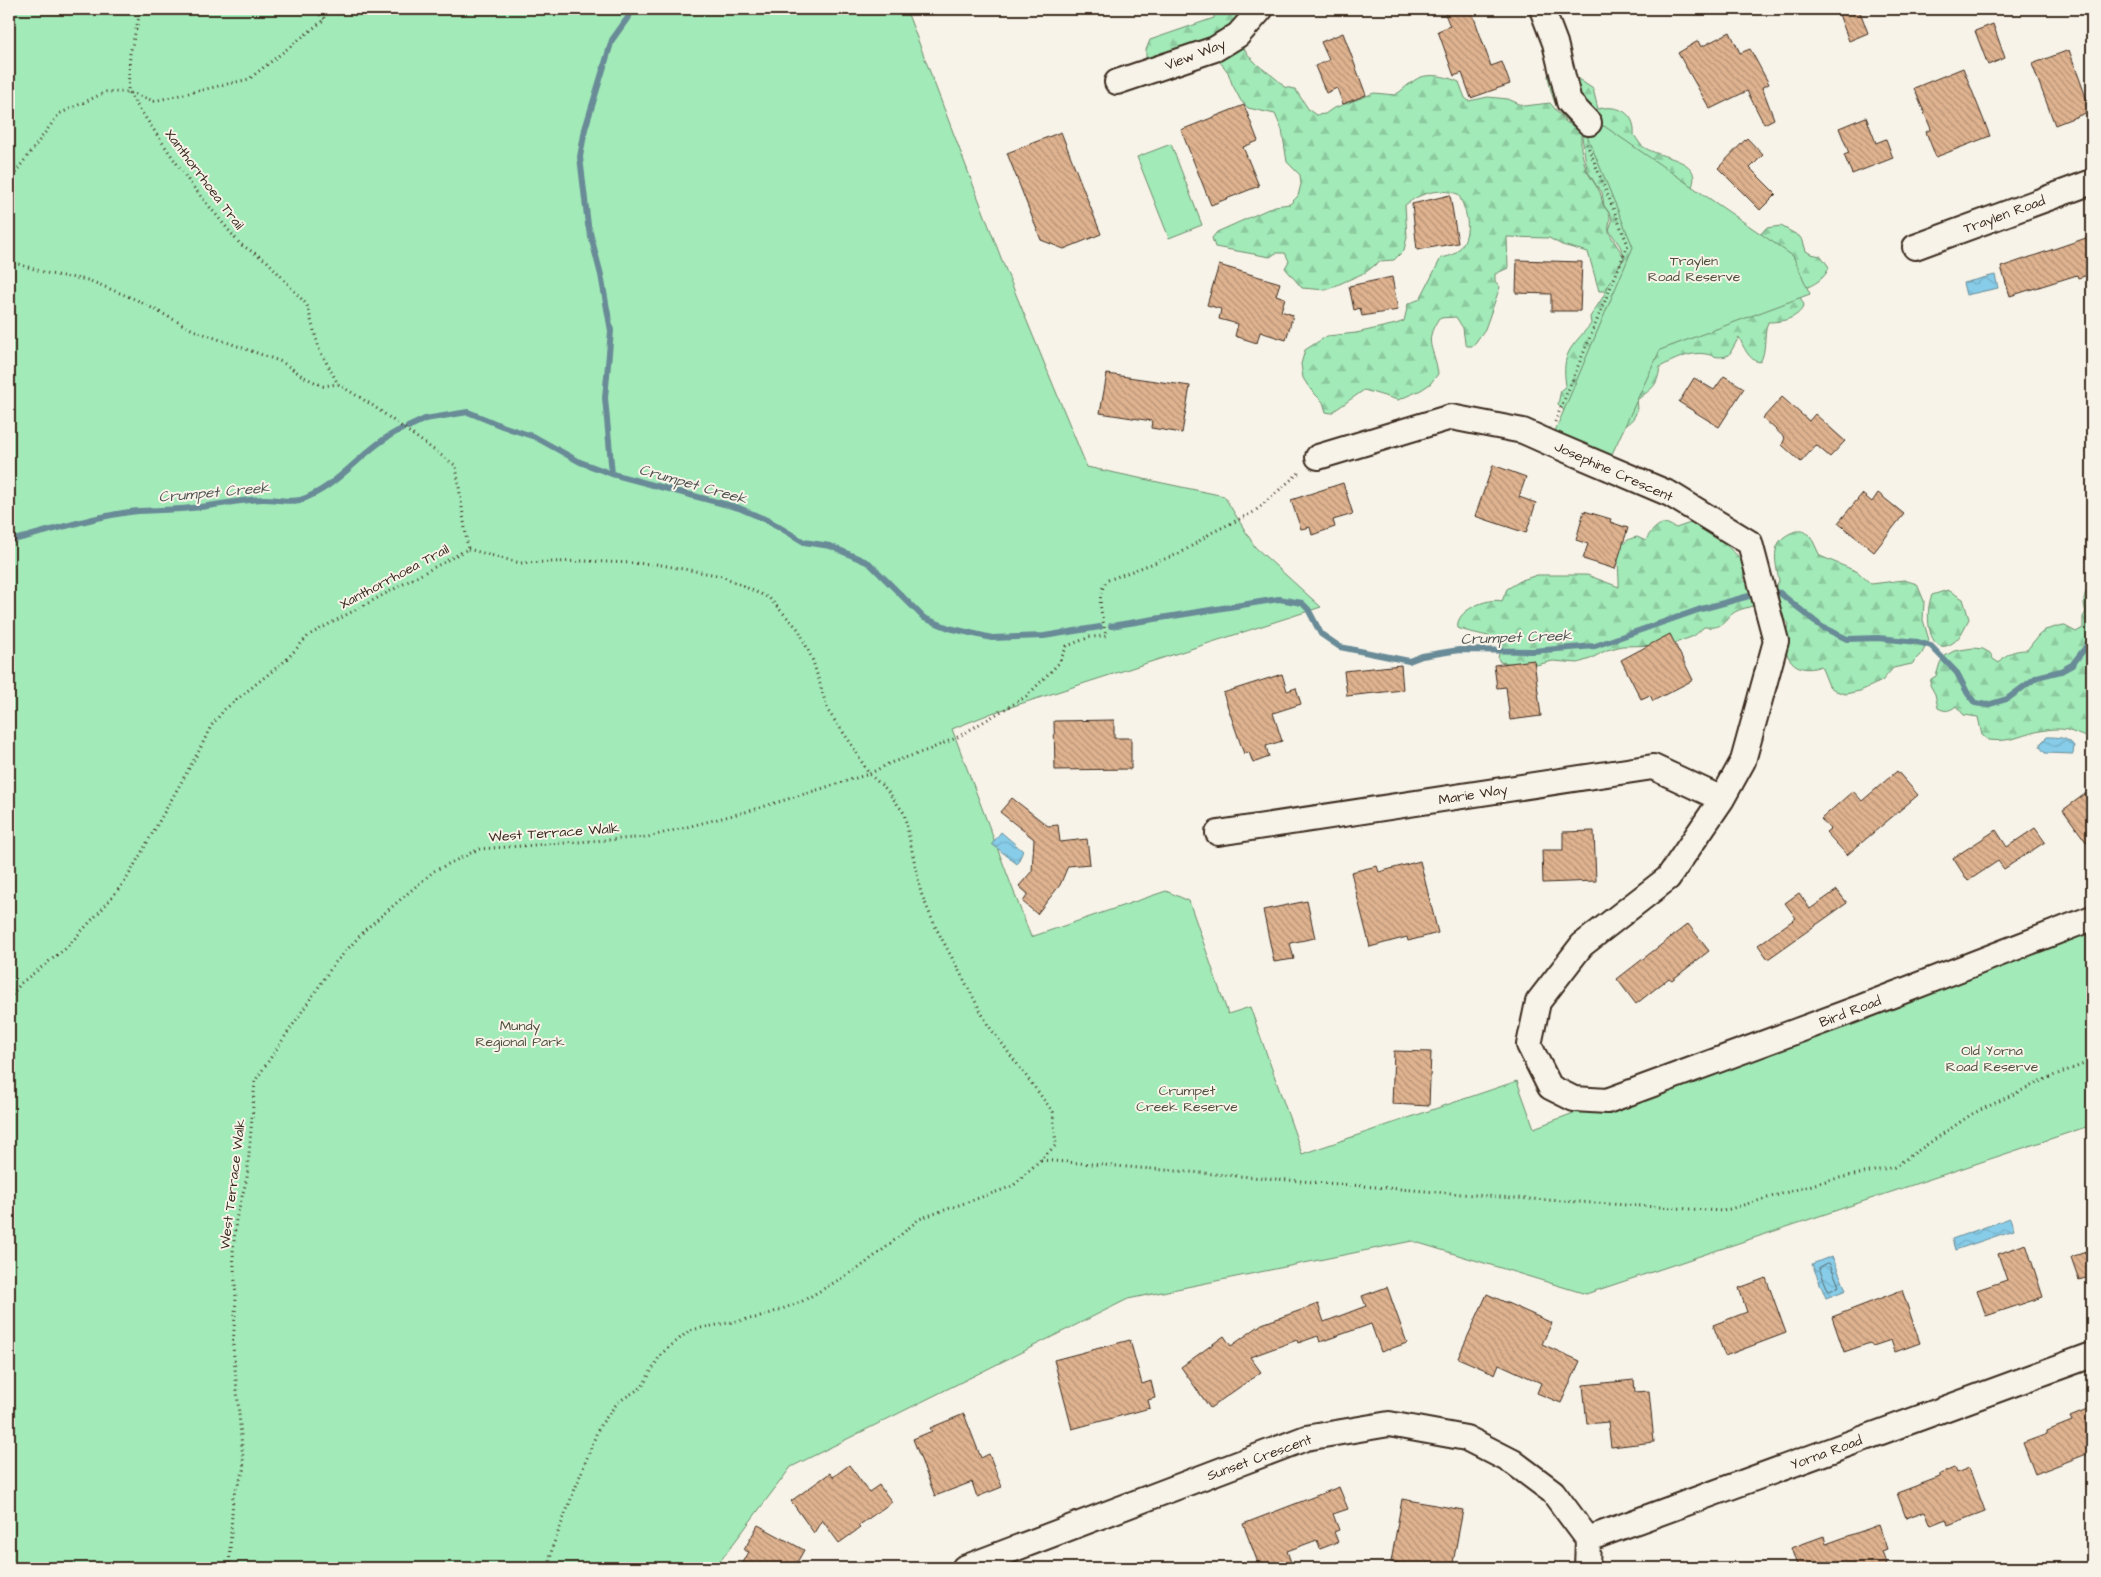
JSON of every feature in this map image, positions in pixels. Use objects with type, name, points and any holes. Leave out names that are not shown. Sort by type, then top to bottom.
[{"type":"street","name":"View Way","points":[[1117,82],[1214,49],[1238,35],[1261,9]]},
{"type":"street","points":[[1542,9],[1555,43],[1569,102],[1589,123]]},
{"type":"street","name":"Traylen Road","points":[[1915,247],[2092,182]]},
{"type":"street","name":"Josephine Crescent","points":[[1318,457],[1452,417],[1523,432],[1547,441],[1670,494],[1750,543],[1776,641],[1743,761],[1722,799],[1668,878],[1582,945],[1538,1002],[1529,1045],[1550,1087],[1574,1099],[1607,1101]]},
{"type":"street","name":"Marie Way","points":[[1218,833],[1653,766],[1722,799]]},
{"type":"street","name":"Bird Road","points":[[1607,1101],[1858,1008],[2092,918]]},
{"type":"street","name":"Yorna Road","points":[[1588,1539],[2092,1355]]},
{"type":"street","name":"Sunset Crescent","points":[[964,1568],[1306,1438],[1389,1424],[1466,1438],[1513,1462],[1553,1492],[1588,1539]]},
{"type":"street","points":[[1587,1568],[1588,1539]]},
{"type":"path","points":[[128,92],[130,54],[139,17],[144,9]]},
{"type":"path","points":[[9,181],[59,114],[106,92],[128,92],[154,101],[250,79],[325,19],[313,9]]},
{"type":"path","name":"Xanthorrhoea Trail","points":[[9,999],[20,983],[65,949],[126,880],[211,726],[225,709],[286,660],[309,635],[468,549],[456,466],[372,405],[338,384],[319,349],[308,305],[267,261],[240,244],[190,182],[128,92]]},
{"type":"path","points":[[1547,441],[1628,245],[1584,136],[1589,123]]},
{"type":"path","points":[[9,261],[50,274],[88,280],[137,300],[202,333],[282,362],[304,377],[323,386],[338,384]]},
{"type":"path","name":"West Terrace Walk","points":[[229,1568],[233,1496],[244,1470],[232,1346],[236,1298],[233,1252],[236,1219],[247,1178],[255,1081],[334,964],[366,929],[434,871],[479,849],[648,837],[749,811],[868,774],[890,763],[928,750],[981,724],[1028,696],[1059,663],[1066,646],[1090,637],[1106,636],[1100,598],[1101,590],[1108,580],[1181,553],[1211,532],[1254,512],[1290,479],[1318,457]]},
{"type":"path","points":[[468,549],[520,563],[584,561],[656,564],[722,576],[769,598],[799,630],[813,661],[828,711],[850,742],[868,774],[886,789],[904,813],[921,893],[935,926],[988,1025],[1053,1112],[1056,1145],[1013,1186],[918,1219],[859,1268],[801,1302],[760,1317],[690,1330],[661,1354],[642,1387],[618,1402],[600,1428],[552,1548],[550,1568]]},
{"type":"path","points":[[1040,1160],[1509,1198],[1723,1211],[1829,1180],[1894,1167],[1972,1114],[2050,1077],[2092,1061]]},
{"type":"green space","name":"Mundy Regional Park","points":[[9,9],[906,9],[1003,263],[1087,467],[1224,496],[1255,547],[1321,607],[992,713],[952,729],[1031,937],[1166,891],[1189,901],[1228,1014],[1250,1007],[1302,1154],[1517,1081],[1534,1128],[2092,916],[2092,1125],[1586,1294],[1412,1241],[1128,1299],[791,1467],[715,1568],[9,1568]]},
{"type":"green space","points":[[1215,9],[1257,9],[1237,33],[1146,60],[1146,50],[1150,40],[1214,18]]},
{"type":"green space","points":[[1236,39],[1261,68],[1284,87],[1295,89],[1309,110],[1316,115],[1325,114],[1332,109],[1374,93],[1395,95],[1415,80],[1425,76],[1443,77],[1459,82],[1465,98],[1469,101],[1488,97],[1508,99],[1524,106],[1550,103],[1566,122],[1581,133],[1581,149],[1586,170],[1600,192],[1604,205],[1602,192],[1587,170],[1581,130],[1559,112],[1552,94],[1548,75],[1552,70],[1574,76],[1593,89],[1598,109],[1619,109],[1629,116],[1634,127],[1634,135],[1641,145],[1687,165],[1692,172],[1694,180],[1690,191],[1758,237],[1766,228],[1781,226],[1799,236],[1803,241],[1806,251],[1821,256],[1829,267],[1825,275],[1818,281],[1802,289],[1799,295],[1804,305],[1798,314],[1784,320],[1768,322],[1764,353],[1760,362],[1750,356],[1739,337],[1729,355],[1720,357],[1700,353],[1694,354],[1660,367],[1655,384],[1636,401],[1637,409],[1635,416],[1624,426],[1565,417],[1563,409],[1558,404],[1561,390],[1566,386],[1566,358],[1573,345],[1591,324],[1590,317],[1603,297],[1611,280],[1605,291],[1599,291],[1588,252],[1562,245],[1549,238],[1507,237],[1508,268],[1495,274],[1495,281],[1500,287],[1485,329],[1473,346],[1467,346],[1465,343],[1463,328],[1456,317],[1439,318],[1430,340],[1438,374],[1430,384],[1398,400],[1364,390],[1331,413],[1326,412],[1323,402],[1310,389],[1303,378],[1301,364],[1305,350],[1327,336],[1356,333],[1404,321],[1408,304],[1420,299],[1441,258],[1454,254],[1465,240],[1467,224],[1462,201],[1458,194],[1437,191],[1424,194],[1405,205],[1407,237],[1404,250],[1394,260],[1380,261],[1366,272],[1326,290],[1302,288],[1285,268],[1289,261],[1285,253],[1276,253],[1270,257],[1215,247],[1212,238],[1217,232],[1275,206],[1290,204],[1298,196],[1301,184],[1300,175],[1287,162],[1282,130],[1275,114],[1248,108],[1241,101],[1228,72],[1212,52]],"holes":[[[1606,208],[1611,215],[1612,221],[1609,230],[1610,215]],[[1609,230],[1620,246],[1625,258],[1618,267],[1624,258],[1612,239]]]},
{"type":"green space","name":"Traylen Road Reserve","points":[[1604,126],[1793,256],[1810,294],[1660,350],[1606,467],[1550,443],[1633,247],[1586,133]]},
{"type":"green space","points":[[1171,144],[1202,225],[1169,238],[1137,157]]},
{"type":"green space","points":[[1693,522],[1719,527],[1725,544],[1741,559],[1744,566],[1743,580],[1750,584],[1759,603],[1735,612],[1718,626],[1704,627],[1694,636],[1670,645],[1622,646],[1607,650],[1578,663],[1553,661],[1532,666],[1500,662],[1498,658],[1502,641],[1458,628],[1458,622],[1466,611],[1481,603],[1496,600],[1502,601],[1507,589],[1522,580],[1537,575],[1587,575],[1619,587],[1618,565],[1620,550],[1623,544],[1637,537],[1646,541],[1651,532],[1661,524],[1668,524],[1676,528]]},
{"type":"green space","points":[[1796,531],[1804,531],[1811,537],[1820,556],[1858,572],[1871,584],[1904,580],[1917,584],[1924,601],[1923,620],[1929,640],[1921,655],[1912,664],[1893,668],[1882,681],[1860,691],[1845,694],[1829,686],[1821,666],[1811,669],[1802,668],[1789,658],[1785,642],[1789,624],[1778,614],[1773,591],[1779,581],[1776,565],[1778,545],[1787,535]]},
{"type":"green space","points":[[2092,584],[2092,737],[2067,730],[2055,729],[2038,731],[2012,739],[1988,740],[1982,735],[1978,717],[1964,715],[1956,706],[1947,710],[1938,708],[1935,694],[1930,685],[1931,679],[1936,676],[1940,663],[1945,656],[1954,651],[1973,648],[1983,649],[1990,653],[1993,659],[1999,663],[2011,653],[2027,650],[2045,630],[2063,625],[2076,632],[2083,628],[2083,617],[2086,612],[2084,596]]},
{"type":"green space","points":[[1948,590],[1963,599],[1969,619],[1956,640],[1945,646],[1938,645],[1930,632],[1928,612],[1932,595]]},
{"type":"water","points":[[1995,275],[1998,288],[1966,295],[1963,283]]},
{"type":"water","points":[[2047,737],[2058,737],[2069,741],[2074,746],[2073,754],[2045,753],[2040,747]]},
{"type":"water","points":[[1001,832],[1023,851],[1017,864],[992,844]]},
{"type":"water","points":[[2010,1218],[2014,1230],[1955,1250],[1952,1239]]},
{"type":"water","points":[[1832,1256],[1846,1290],[1826,1298],[1812,1264]]},
{"type":"building","points":[[1443,9],[1471,9],[1491,66],[1502,62],[1510,84],[1471,98],[1462,73],[1454,76],[1438,31],[1450,26]]},
{"type":"building","points":[[1837,9],[1859,9],[1868,33],[1849,41]]},
{"type":"building","points":[[1993,24],[2005,58],[1988,65],[1975,31]]},
{"type":"building","points":[[1730,32],[1740,53],[1750,49],[1769,84],[1762,87],[1774,119],[1764,124],[1747,91],[1710,109],[1678,53],[1698,41],[1701,47]]},
{"type":"building","points":[[1343,33],[1366,95],[1343,104],[1337,88],[1326,93],[1315,66],[1329,60],[1321,42]]},
{"type":"building","points":[[2069,50],[2091,111],[2055,125],[2032,64]]},
{"type":"building","points":[[1963,68],[1990,136],[1936,157],[1926,132],[1931,129],[1914,88]]},
{"type":"building","points":[[1244,105],[1258,141],[1243,147],[1259,186],[1211,205],[1181,130]]},
{"type":"building","points":[[1866,117],[1876,143],[1886,139],[1893,158],[1852,174],[1844,155],[1849,153],[1839,128]]},
{"type":"building","points":[[1061,132],[1101,234],[1064,249],[1041,240],[1007,153]]},
{"type":"building","points":[[1747,138],[1763,155],[1750,168],[1776,194],[1760,210],[1718,168]]},
{"type":"building","points":[[1450,195],[1458,243],[1417,250],[1412,204]]},
{"type":"building","points":[[2092,236],[2092,274],[2078,278],[2077,275],[2010,296],[2001,267]]},
{"type":"building","points":[[1517,260],[1582,262],[1580,311],[1551,311],[1551,294],[1516,293]]},
{"type":"building","points":[[1219,265],[1280,283],[1276,295],[1285,298],[1281,311],[1293,315],[1286,340],[1260,332],[1257,343],[1235,336],[1238,324],[1219,319],[1221,309],[1207,305]]},
{"type":"building","points":[[1392,277],[1398,310],[1362,316],[1360,308],[1354,310],[1349,286]]},
{"type":"building","points":[[1107,374],[1190,386],[1182,433],[1151,428],[1152,421],[1100,413]]},
{"type":"building","points":[[1724,376],[1744,388],[1719,427],[1679,402],[1694,378],[1714,390]]},
{"type":"building","points":[[1782,397],[1809,421],[1815,414],[1845,441],[1830,457],[1816,445],[1801,462],[1782,445],[1785,438],[1763,418]]},
{"type":"building","points":[[1493,465],[1526,477],[1519,497],[1536,503],[1526,533],[1475,516]]},
{"type":"building","points":[[1343,483],[1353,514],[1333,520],[1335,527],[1312,535],[1310,527],[1301,529],[1291,500]]},
{"type":"building","points":[[1878,493],[1904,514],[1874,552],[1838,523],[1862,494],[1872,502]]},
{"type":"building","points":[[1584,511],[1611,519],[1610,522],[1628,528],[1615,569],[1583,559],[1588,544],[1576,540]]},
{"type":"building","points":[[1670,634],[1693,680],[1653,701],[1650,695],[1641,699],[1621,660]]},
{"type":"building","points":[[1534,660],[1541,716],[1510,720],[1506,687],[1497,688],[1494,665]]},
{"type":"building","points":[[1401,665],[1403,690],[1347,696],[1344,671]]},
{"type":"building","points":[[1282,674],[1287,691],[1296,688],[1301,704],[1273,713],[1282,741],[1266,746],[1269,757],[1253,763],[1249,752],[1244,754],[1223,693]]},
{"type":"building","points":[[1114,720],[1114,738],[1131,738],[1131,769],[1055,770],[1054,721]]},
{"type":"building","points":[[1897,771],[1918,795],[1847,855],[1826,832],[1830,829],[1821,819],[1853,791],[1862,801]]},
{"type":"building","points":[[2092,789],[2092,850],[2063,810]]},
{"type":"building","points":[[1012,798],[1048,826],[1058,825],[1060,842],[1087,839],[1090,864],[1068,866],[1060,885],[1037,914],[1023,902],[1028,894],[1019,886],[1032,871],[1034,839],[1000,812]]},
{"type":"building","points":[[2035,828],[2045,842],[2004,869],[1998,861],[1968,881],[1953,858],[1996,830],[2007,847]]},
{"type":"building","points":[[1594,831],[1596,881],[1543,883],[1542,850],[1563,850],[1563,832]]},
{"type":"building","points":[[1420,861],[1438,933],[1408,941],[1407,937],[1370,947],[1351,872],[1377,866],[1379,872]]},
{"type":"building","points":[[1837,890],[1847,903],[1768,959],[1758,945],[1796,918],[1785,903],[1799,893],[1810,909]]},
{"type":"building","points":[[1307,901],[1315,938],[1290,943],[1294,959],[1274,962],[1263,910]]},
{"type":"building","points":[[1688,924],[1709,951],[1672,980],[1669,978],[1636,1004],[1617,979]]},
{"type":"building","points":[[1394,1051],[1431,1052],[1429,1106],[1392,1104]]},
{"type":"building","points":[[2026,1244],[2043,1297],[1986,1316],[1977,1290],[2007,1280],[1998,1254]]},
{"type":"building","points":[[2092,1250],[2092,1276],[2079,1280],[2071,1257]]},
{"type":"building","points":[[1766,1278],[1786,1333],[1725,1356],[1713,1325],[1747,1312],[1739,1288]]},
{"type":"building","points":[[1387,1287],[1407,1343],[1381,1352],[1371,1324],[1320,1342],[1318,1336],[1298,1343],[1297,1340],[1250,1357],[1261,1372],[1210,1408],[1181,1367],[1224,1336],[1231,1346],[1262,1324],[1318,1304],[1324,1322],[1366,1306],[1362,1296]]},
{"type":"building","points":[[1902,1290],[1920,1343],[1895,1352],[1891,1340],[1873,1346],[1870,1343],[1844,1352],[1832,1317]]},
{"type":"building","points":[[1487,1294],[1552,1323],[1542,1344],[1580,1361],[1561,1403],[1537,1393],[1541,1383],[1499,1364],[1495,1374],[1458,1358]]},
{"type":"building","points":[[1130,1340],[1142,1384],[1151,1381],[1155,1398],[1148,1400],[1150,1408],[1072,1429],[1054,1360]]},
{"type":"building","points":[[1634,1380],[1635,1392],[1649,1391],[1654,1442],[1611,1447],[1608,1422],[1587,1424],[1583,1385]]},
{"type":"building","points":[[2092,1408],[2092,1452],[2035,1474],[2023,1443],[2047,1434],[2047,1431],[2072,1421],[2070,1417]]},
{"type":"building","points":[[964,1414],[981,1458],[989,1454],[1002,1487],[977,1497],[972,1482],[935,1496],[913,1439],[932,1431],[930,1428]]},
{"type":"building","points":[[849,1465],[869,1492],[879,1485],[892,1502],[858,1526],[860,1528],[839,1543],[822,1520],[814,1533],[791,1501],[830,1473],[833,1477]]},
{"type":"building","points":[[1954,1468],[1956,1473],[1969,1468],[1985,1511],[1948,1525],[1946,1519],[1931,1525],[1925,1511],[1906,1518],[1897,1493],[1940,1477],[1940,1474]]},
{"type":"building","points":[[1339,1487],[1348,1509],[1333,1514],[1339,1530],[1334,1532],[1338,1542],[1320,1549],[1317,1540],[1287,1551],[1293,1568],[1265,1568],[1263,1562],[1258,1563],[1243,1524]]},
{"type":"building","points":[[1402,1499],[1463,1510],[1452,1568],[1426,1568],[1391,1562]]},
{"type":"building","points":[[758,1525],[804,1550],[794,1568],[740,1568],[749,1552],[744,1550]]},
{"type":"building","points":[[1879,1525],[1887,1549],[1882,1551],[1888,1568],[1798,1568],[1791,1548],[1824,1536],[1826,1544]]},
{"type":"waterway","points":[[612,474],[605,398],[611,331],[601,275],[588,225],[580,157],[585,129],[612,40],[634,9]]},
{"type":"waterway","name":"Crumpet Creek","points":[[408,427],[425,419],[468,412],[535,437],[580,462],[612,474],[739,508],[769,521],[804,542],[830,546],[869,563],[924,618],[949,628],[992,638],[1044,636],[1100,627]]},
{"type":"waterway","name":"Crumpet Creek","points":[[9,541],[121,513],[200,507],[253,500],[300,500],[314,494],[340,477],[375,446],[402,429]]},
{"type":"waterway","name":"Crumpet Creek","points":[[1767,591],[1780,593],[1822,627],[1847,639],[1878,638],[1918,642],[1931,646],[1957,673],[1975,703],[1987,705],[2007,699],[2037,677],[2061,671],[2072,665],[2092,639]]},
{"type":"waterway","name":"Crumpet Creek","points":[[1111,626],[1279,599],[1302,603],[1308,609],[1321,634],[1340,647],[1409,661],[1422,656],[1459,650],[1532,651],[1595,646],[1698,610],[1760,593]]},
{"type":"park label","name":"Old Yorna Road Reserve","points":[[1992,1058]]},
{"type":"park label","name":"Crumpet Creek Reserve","points":[[1187,1098]]}]
